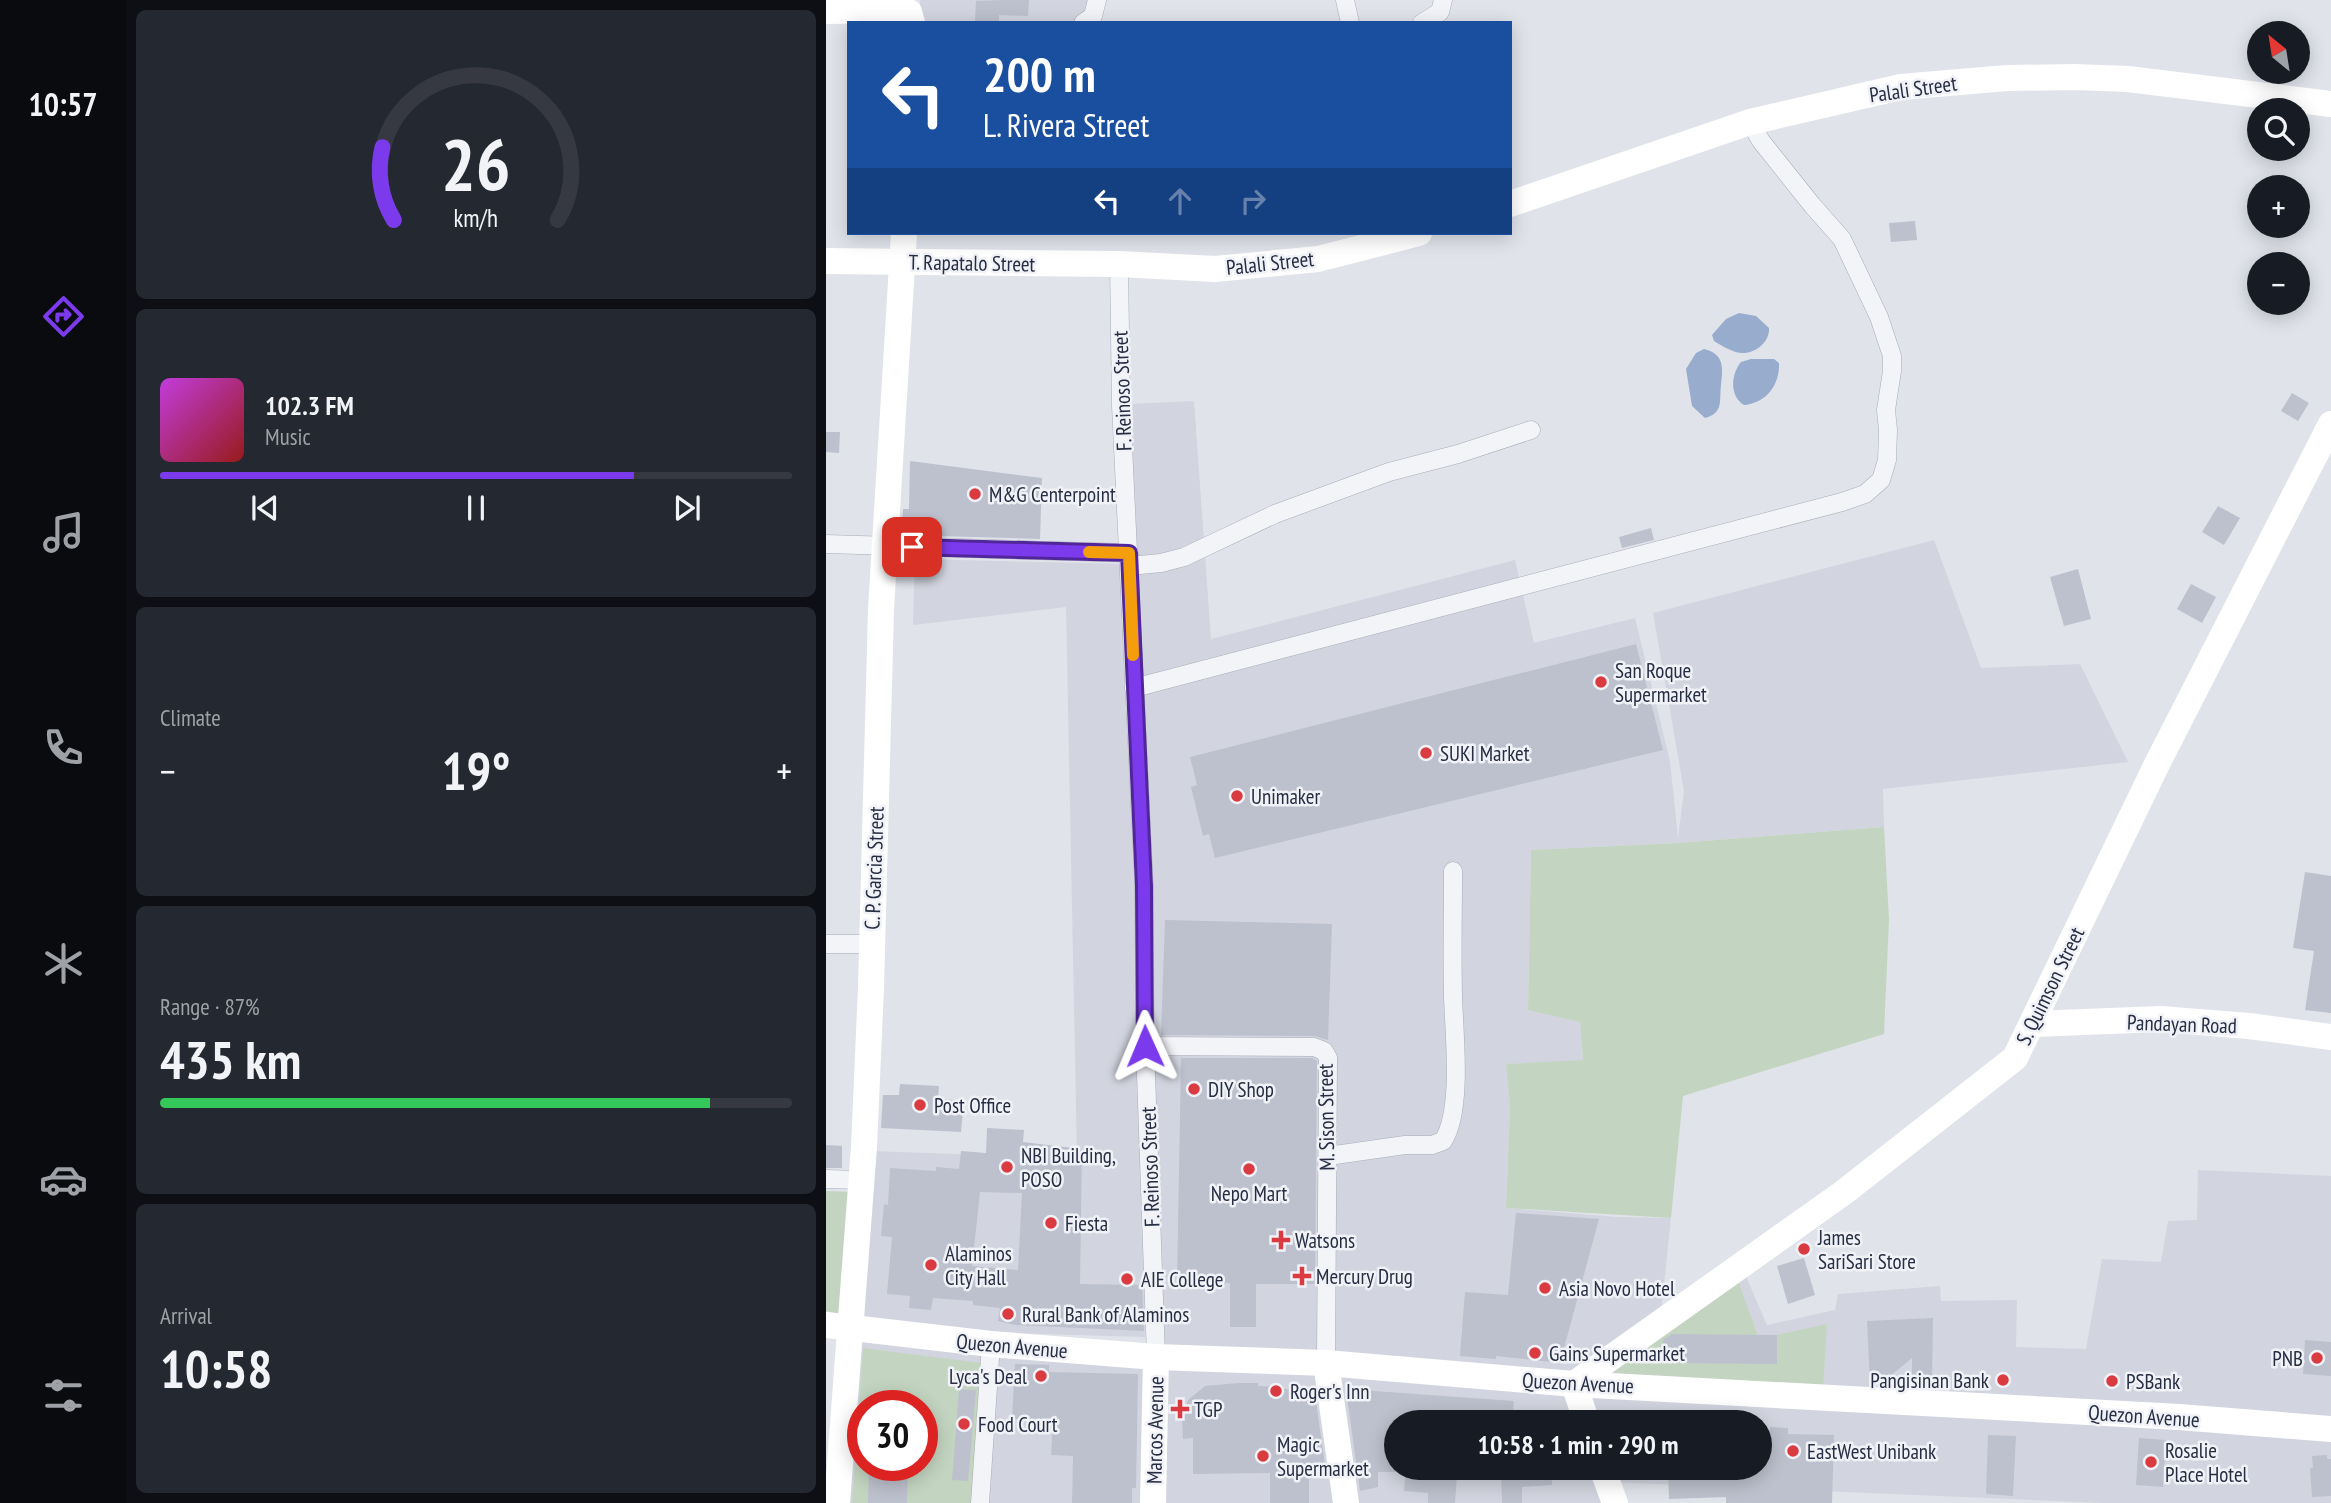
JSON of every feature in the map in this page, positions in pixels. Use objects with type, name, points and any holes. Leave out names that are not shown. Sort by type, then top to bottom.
[{"type":"street","points":[[1086,21],[1093,16],[1097,0]]},
{"type":"street","points":[[1345,0],[1350,21]]},
{"type":"street","points":[[1425,21],[1440,12],[1443,0]]},
{"type":"street","points":[[826,11],[903,9],[909,12],[911,21]]},
{"type":"street","name":"Palali Street","points":[[1512,203],[1750,122],[1901,87],[2007,78],[2128,79],[2331,104]]},
{"type":"street","points":[[1134,688],[1842,502],[1866,494],[1875,487],[1881,480],[1887,460],[1886,410],[1892,371],[1892,356],[1879,317],[1842,239],[1761,141],[1750,122]]},
{"type":"street","name":"C. P. Garcia Street","points":[[837,1503],[838,1327],[860,1180],[872,944],[885,546],[904,235]]},
{"type":"street","name":"Palali Street","points":[[1119,264],[1215,269],[1306,260],[1407,235]]},
{"type":"street","name":"T. Rapatalo Street","points":[[826,261],[1119,264]]},
{"type":"street","name":"F. Reinoso Street","points":[[1119,264],[1121,405],[1144,886],[1145,1046],[1156,1357]]},
{"type":"street","name":"S. Quimson Street","points":[[1574,1384],[1843,1193],[2015,1058],[2156,766],[2331,424]]},
{"type":"street","points":[[826,544],[1161,563],[1184,557],[1275,514],[1376,476],[1458,454],[1531,430]]},
{"type":"street","points":[[1328,1156],[1405,1145],[1432,1144],[1443,1141],[1450,1130],[1457,1063],[1453,997],[1452,871]]},
{"type":"street","points":[[826,944],[872,944]]},
{"type":"street","name":"Pandayan Road","points":[[2033,1024],[2161,1019],[2249,1026],[2331,1037]]},
{"type":"street","name":"M. Sison Street","points":[[1145,1046],[1314,1048],[1324,1051],[1328,1058],[1326,1363]]},
{"type":"street","points":[[826,1179],[860,1180]]},
{"type":"street","name":"Quezon Avenue","points":[[838,1327],[991,1344],[1156,1357],[1326,1363],[1574,1384],[2179,1417],[2331,1429]]},
{"type":"street","points":[[980,1503],[991,1344]]},
{"type":"street","name":"Marcos Avenue","points":[[1153,1503],[1156,1357]]},
{"type":"street","points":[[1326,1363],[1346,1503]]},
{"type":"street","points":[[1574,1384],[1583,1410]]},
{"type":"street","points":[[1606,1480],[1615,1503]]},
{"type":"shaded area","points":[[920,0],[1100,0],[1095,21],[920,21]]},
{"type":"shaded area","points":[[1194,401],[1211,639],[1515,560],[1534,643],[1635,618],[1670,761],[1678,838],[1684,791],[1653,613],[1934,540],[1981,668],[2080,664],[2128,762],[1883,789],[1884,827],[1678,843],[1531,850],[1528,1009],[1580,1022],[1583,1061],[1507,1064],[1510,1106],[1506,1208],[1617,1217],[1671,1218],[1661,1312],[1739,1260],[1767,1325],[1835,1310],[1838,1294],[1940,1286],[1941,1301],[2017,1300],[2016,1347],[2086,1349],[2102,1259],[2161,1262],[2168,1221],[2197,1220],[2198,1170],[2331,1176],[2331,1503],[2104,1503],[1608,1482],[1614,1503],[837,1503],[850,1329],[1155,1357],[1138,741],[1136,544],[1130,404]]},
{"type":"shaded area","points":[[915,559],[1124,564],[1142,1049],[1145,1337],[1010,1333],[857,1318],[869,1151],[1077,1158],[1066,607],[913,625]]},
{"type":"green space","points":[[1884,827],[1889,920],[1884,1034],[1683,1096],[1671,1218],[1506,1208],[1510,1106],[1506,1064],[1583,1060],[1580,1022],[1528,1010],[1531,850],[1678,843]]},
{"type":"green space","points":[[826,1191],[854,1192],[841,1315],[826,1311]]},
{"type":"green space","points":[[1738,1281],[1759,1339],[1827,1324],[1823,1391],[1602,1379]]},
{"type":"green space","points":[[863,1348],[997,1365],[986,1503],[852,1503],[854,1481],[938,1481],[938,1390],[860,1390]]},
{"type":"water","points":[[1739,313],[1756,316],[1769,328],[1764,342],[1746,353],[1724,347],[1714,341],[1712,335],[1726,319]]},
{"type":"water","points":[[1704,349],[1719,358],[1722,373],[1718,410],[1705,418],[1692,406],[1686,369],[1696,353]]},
{"type":"water","points":[[1774,359],[1779,363],[1779,371],[1774,385],[1765,397],[1744,405],[1736,396],[1733,385],[1741,362]]},
{"type":"building","points":[[1029,0],[1028,16],[999,15],[999,21],[975,21],[976,1]]},
{"type":"building","points":[[1915,221],[1917,240],[1891,242],[1889,223]]},
{"type":"building","points":[[2292,393],[2309,403],[2298,421],[2281,411]]},
{"type":"building","points":[[826,432],[840,432],[839,453],[826,452]]},
{"type":"building","name":"M&G Centerpoint","points":[[910,461],[1042,478],[1040,539],[901,535],[903,509],[909,509]]},
{"type":"building","points":[[2218,506],[2240,518],[2224,545],[2202,532]]},
{"type":"building","points":[[1651,528],[1654,540],[1622,548],[1619,537]]},
{"type":"building","points":[[2078,569],[2091,619],[2064,626],[2050,577]]},
{"type":"building","points":[[2191,584],[2216,597],[2202,623],[2177,609]]},
{"type":"building","name":"SUKI Market","points":[[1636,644],[1663,750],[1215,858],[1209,834],[1203,836],[1191,787],[1197,785],[1190,757]]},
{"type":"building","points":[[2305,872],[2331,876],[2331,1013],[2305,1010],[2314,951],[2293,948]]},
{"type":"building","points":[[1165,920],[1332,924],[1328,1040],[1314,1036],[1161,1035]]},
{"type":"building","name":"Nepo Mart","points":[[1181,1058],[1312,1058],[1317,1061],[1315,1284],[1256,1284],[1256,1327],[1230,1327],[1230,1283],[1177,1283]]},
{"type":"building","name":"Post Office","points":[[900,1084],[939,1086],[938,1099],[957,1100],[957,1109],[963,1110],[961,1132],[881,1128],[883,1095],[899,1095]]},
{"type":"building","points":[[987,1128],[1024,1130],[1023,1142],[1082,1149],[1080,1284],[1142,1285],[1144,1331],[1015,1325],[998,1321],[1000,1308],[973,1305],[973,1301],[933,1298],[931,1310],[909,1308],[910,1296],[887,1294],[892,1237],[881,1236],[884,1204],[888,1205],[890,1168],[936,1171],[936,1167],[959,1169],[961,1151],[986,1153]],"holes":[[[980,1192],[1022,1193],[1018,1270],[972,1266]]]},
{"type":"building","points":[[826,1145],[842,1146],[842,1168],[826,1168]]},
{"type":"building","name":"Asia Novo Hotel","points":[[1516,1213],[1599,1219],[1560,1363],[1496,1356],[1496,1359],[1460,1356],[1465,1292],[1508,1295]]},
{"type":"building","points":[[1804,1258],[1815,1295],[1788,1304],[1777,1266]]},
{"type":"building","points":[[1933,1318],[1932,1383],[1912,1383],[1912,1358],[1883,1382],[1870,1382],[1867,1321]]},
{"type":"building","points":[[1672,1334],[1777,1335],[1777,1364],[1662,1363],[1663,1340]]},
{"type":"building","name":"PNB","points":[[2305,1340],[2331,1342],[2331,1376],[2303,1374]]},
{"type":"building","points":[[1015,1364],[1049,1365],[1049,1372],[1138,1374],[1136,1488],[1132,1488],[1132,1503],[1072,1503],[1073,1456],[1051,1455],[1053,1421],[1012,1419]]},
{"type":"building","points":[[1258,1383],[1258,1386],[1283,1389],[1314,1388],[1326,1472],[1309,1472],[1309,1503],[1270,1503],[1270,1473],[1193,1474],[1193,1438],[1183,1439],[1182,1418],[1188,1400],[1205,1386]]},
{"type":"building","name":"Food Court","points":[[959,1389],[976,1390],[968,1481],[952,1480]]},
{"type":"building","points":[[1346,1389],[1514,1401],[1513,1410],[1384,1410],[1384,1472],[1378,1472],[1378,1487],[1360,1491]]},
{"type":"building","points":[[1772,1427],[1788,1428],[1788,1434],[1834,1435],[1832,1503],[1726,1503],[1726,1497],[1669,1499],[1668,1480],[1772,1480]]},
{"type":"building","points":[[1988,1435],[2016,1436],[2013,1496],[1986,1494]]},
{"type":"building","name":"Rosalie Place Hotel","points":[[2139,1438],[2166,1440],[2163,1487],[2136,1485]]},
{"type":"building","points":[[2327,1455],[2327,1459],[2331,1459],[2331,1496],[2312,1497],[2312,1456]]},
{"type":"building","points":[[1405,1480],[1457,1480],[1455,1503],[1428,1503],[1428,1493],[1404,1491]]},
{"type":"building","points":[[1501,1480],[1552,1480],[1552,1485],[1522,1487],[1522,1503],[1502,1503]]},
{"type":"building","points":[[869,1481],[908,1481],[907,1503],[868,1503]]},
{"type":"slow traffic","points":[[1089,552],[1129,553],[1133,655]]},
{"type":"place","name":"M&G Centerpoint","points":[[975,494]]},
{"type":"place","name":"San Roque Supermarket","points":[[1601,682]]},
{"type":"place","name":"SUKI Market","points":[[1426,753]]},
{"type":"place","name":"Unimaker","points":[[1237,796]]},
{"type":"place","name":"DIY Shop","points":[[1194,1089]]},
{"type":"place","name":"Post Office","points":[[920,1105]]},
{"type":"place","name":"NBI Building, POSO","points":[[1007,1167]]},
{"type":"place","name":"Nepo Mart","points":[[1249,1169]]},
{"type":"place","name":"Fiesta","points":[[1051,1223]]},
{"type":"place","name":"Watsons","points":[[1281,1240]]},
{"type":"place","name":"James SariSari Store","points":[[1804,1249]]},
{"type":"place","name":"Alaminos City Hall","points":[[931,1265]]},
{"type":"place","name":"Mercury Drug","points":[[1302,1276]]},
{"type":"place","name":"AIE College","points":[[1127,1279]]},
{"type":"place","name":"Asia Novo Hotel","points":[[1545,1288]]},
{"type":"place","name":"Rural Bank of Alaminos","points":[[1008,1314]]},
{"type":"place","name":"Gains Supermarket","points":[[1535,1353]]},
{"type":"place","name":"PNB","points":[[2317,1358]]},
{"type":"place","name":"Lyca's Deal","points":[[1041,1376]]},
{"type":"place","name":"Pangisinan Bank","points":[[2003,1380]]},
{"type":"place","name":"PSBank","points":[[2112,1381]]},
{"type":"place","name":"Roger's Inn","points":[[1276,1391]]},
{"type":"place","name":"TGP","points":[[1180,1409]]},
{"type":"place","name":"Food Court","points":[[964,1424]]},
{"type":"place","name":"EastWest Unibank","points":[[1793,1451]]},
{"type":"place","name":"Magic Supermarket","points":[[1263,1456]]},
{"type":"place","name":"Rosalie Place Hotel","points":[[2151,1462]]},
{"type":"route","points":[[912,547],[1129,553],[1144,886],[1145,1046]]}]
